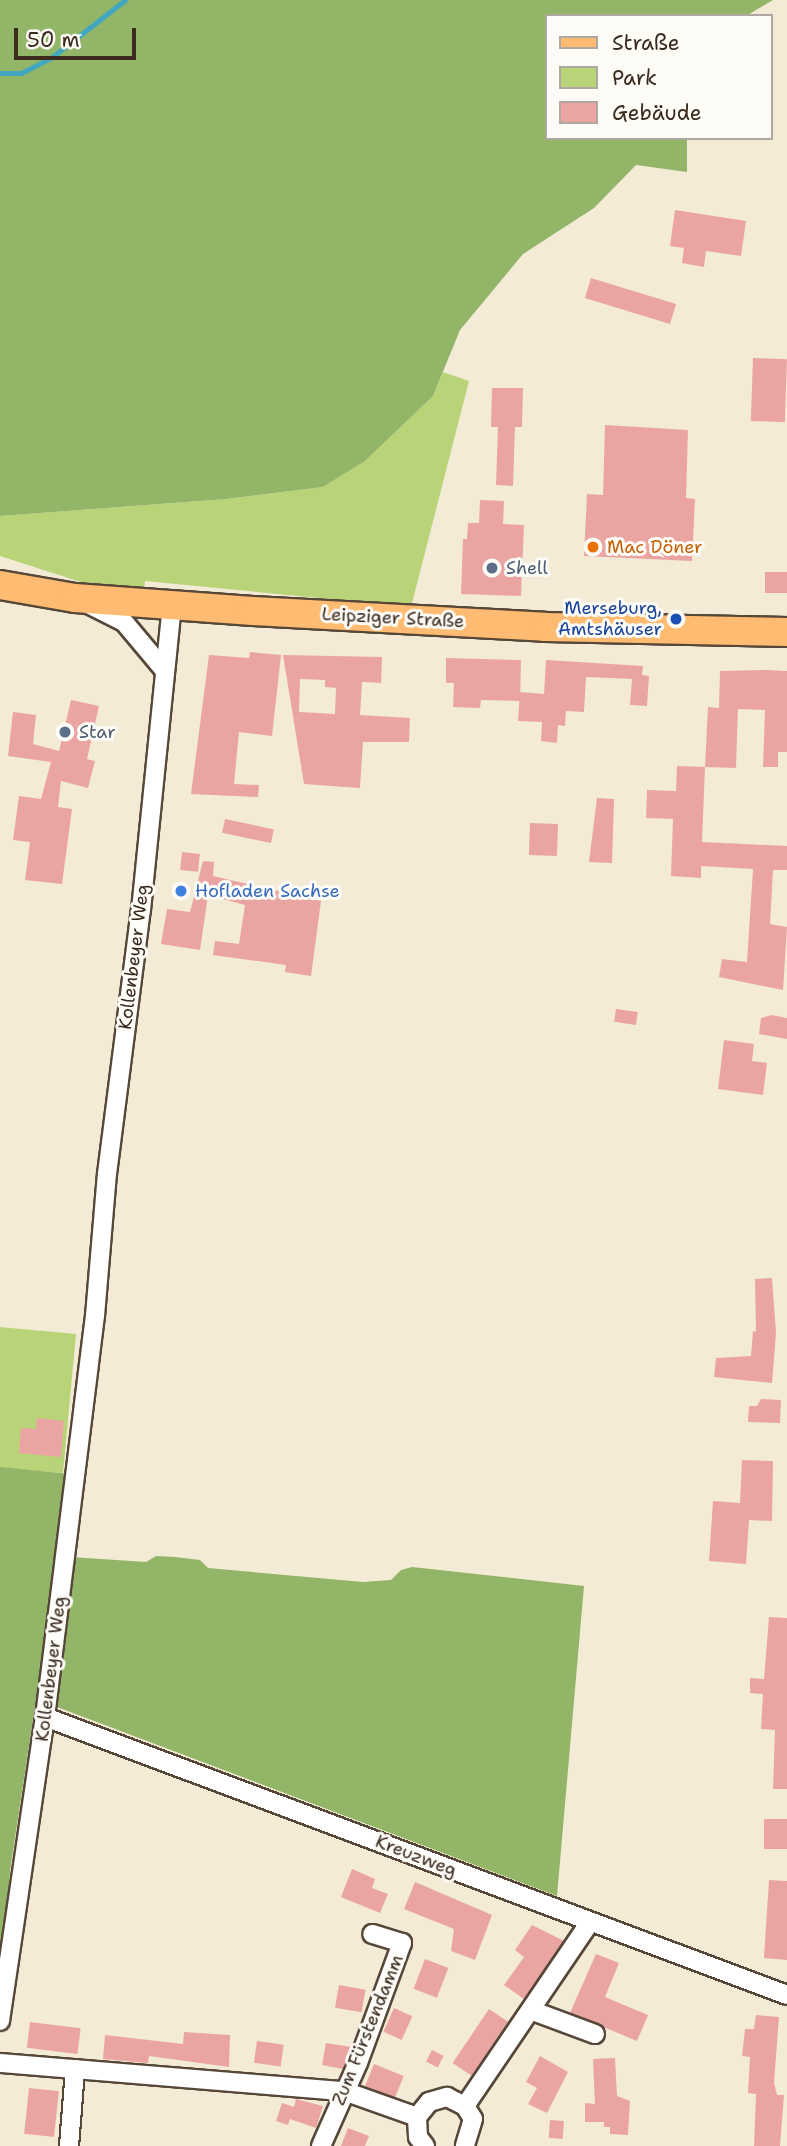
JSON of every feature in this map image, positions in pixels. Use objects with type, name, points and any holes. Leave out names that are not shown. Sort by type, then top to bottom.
[{"type":"main road","name":"Leipziger Straße","points":[[0,585],[75,598],[172,605],[545,627],[787,632]]},
{"type":"street","points":[[75,598],[124,622],[165,671]]},
{"type":"street","name":"Kollenbeyer Weg","points":[[0,2021],[46,1717],[95,1316],[99,1243],[172,605]]},
{"type":"street","name":"Kreuzweg","points":[[46,1717],[787,1995]]},
{"type":"street","points":[[465,2106],[533,2011],[590,1922]]},
{"type":"street","name":"Zum Fürstendamm","points":[[321,2146],[402,1943],[372,1934]]},
{"type":"street","points":[[533,2011],[596,2034]]},
{"type":"street","points":[[0,2063],[344,2091],[417,2117]]},
{"type":"street","points":[[69,2146],[75,2069]]},
{"type":"street","points":[[417,2117],[438,2098],[465,2106]]},
{"type":"street","points":[[465,2106],[473,2129],[465,2146]]},
{"type":"street","points":[[417,2117],[418,2137],[425,2146]]},
{"type":"green space","points":[[0,0],[773,0],[749,14],[546,14],[546,140],[687,140],[687,172],[636,165],[594,208],[523,254],[460,330],[433,396],[365,461],[323,487],[226,499],[0,516]]},
{"type":"green space","points":[[443,372],[469,381],[411,607],[145,581],[144,589],[87,584],[0,556],[0,516],[226,499],[323,487],[365,461],[433,396]]},
{"type":"green space","points":[[0,1327],[76,1334],[63,1473],[0,1468]]},
{"type":"green space","points":[[0,1467],[81,1475],[71,1557],[146,1562],[156,1556],[175,1557],[200,1560],[208,1568],[363,1582],[391,1580],[401,1570],[412,1567],[584,1586],[557,1896],[36,1699],[10,1871],[0,2018]]},
{"type":"building","points":[[675,210],[746,221],[741,256],[706,251],[704,267],[682,263],[684,248],[670,246]]},
{"type":"building","points":[[591,278],[676,304],[670,324],[585,298]]},
{"type":"building","points":[[753,358],[787,359],[785,422],[751,421]]},
{"type":"building","points":[[492,388],[523,388],[522,427],[515,427],[513,486],[496,485],[498,427],[491,427]]},
{"type":"building","points":[[605,425],[688,430],[686,498],[695,499],[692,561],[584,556],[587,494],[603,495]]},
{"type":"building","name":"Shell","points":[[480,500],[504,501],[503,524],[524,525],[521,596],[461,594],[463,539],[467,539],[468,523],[479,523]]},
{"type":"building","points":[[765,572],[787,572],[787,593],[765,593]]},
{"type":"building","points":[[250,652],[281,655],[272,736],[239,732],[234,784],[259,785],[258,797],[191,794],[209,655],[249,658]]},
{"type":"building","points":[[283,655],[382,657],[381,683],[362,682],[360,715],[410,718],[409,742],[363,742],[360,788],[304,784]],"holes":[[[300,679],[325,680],[325,687],[336,688],[335,714],[299,712]]]},
{"type":"building","points":[[446,658],[521,660],[520,701],[481,700],[480,708],[453,707],[454,683],[446,683]]},
{"type":"building","points":[[546,660],[643,666],[642,675],[649,676],[647,706],[630,705],[632,679],[586,677],[584,712],[566,711],[565,726],[558,725],[557,743],[541,741],[542,722],[518,721],[520,692],[544,694]]},
{"type":"building","points":[[720,671],[787,671],[787,752],[778,752],[778,767],[763,767],[765,710],[738,709],[736,768],[705,767],[708,707],[719,708]]},
{"type":"building","points":[[71,700],[99,706],[87,759],[95,761],[88,788],[61,781],[58,807],[72,809],[62,884],[25,880],[30,842],[13,840],[19,796],[41,799],[51,762],[8,756],[13,712],[36,715],[33,744],[59,751]]},
{"type":"building","points":[[677,766],[705,767],[702,842],[787,846],[787,870],[773,870],[770,924],[787,927],[783,990],[719,977],[722,959],[747,962],[753,869],[701,866],[701,878],[671,876],[673,819],[646,818],[647,790],[676,791]]},
{"type":"building","points":[[597,798],[614,799],[612,863],[589,862]]},
{"type":"building","points":[[225,819],[274,829],[271,843],[222,833]]},
{"type":"building","points":[[530,823],[558,824],[557,856],[529,855]]},
{"type":"building","points":[[182,852],[200,854],[198,872],[180,870]]},
{"type":"building","points":[[203,861],[214,862],[213,876],[321,901],[311,976],[285,972],[286,965],[213,955],[215,941],[239,944],[245,905],[208,895],[200,950],[161,944],[167,909],[190,912]]},
{"type":"building","points":[[616,1009],[638,1012],[636,1025],[614,1022]]},
{"type":"building","points":[[772,1015],[787,1018],[787,1039],[759,1034],[761,1018]]},
{"type":"building","points":[[724,1040],[754,1044],[752,1061],[767,1063],[763,1095],[718,1089]]},
{"type":"building","points":[[772,1278],[776,1333],[772,1383],[714,1377],[716,1358],[751,1356],[753,1331],[756,1332],[755,1279]]},
{"type":"building","points":[[761,1399],[781,1400],[780,1423],[748,1422],[749,1406],[757,1406]]},
{"type":"building","points":[[37,1418],[64,1421],[61,1457],[19,1453],[21,1428],[36,1429]]},
{"type":"building","points":[[742,1460],[773,1461],[772,1521],[749,1520],[746,1564],[709,1561],[713,1501],[740,1503]]},
{"type":"building","points":[[769,1617],[787,1618],[787,1789],[773,1789],[775,1730],[761,1729],[763,1694],[750,1693],[750,1678],[764,1679]]},
{"type":"building","points":[[764,1819],[787,1819],[787,1849],[764,1849]]},
{"type":"building","points":[[352,1869],[375,1879],[372,1888],[388,1894],[380,1913],[341,1897]]},
{"type":"building","points":[[769,1880],[787,1881],[787,1960],[764,1958]]},
{"type":"building","points":[[415,1882],[492,1915],[475,1960],[451,1951],[454,1929],[404,1909]]},
{"type":"building","points":[[532,1925],[564,1941],[524,1999],[504,1985],[524,1957],[515,1950]]},
{"type":"building","points":[[596,1954],[619,1963],[605,1997],[648,2015],[637,2041],[570,2013]]},
{"type":"building","points":[[425,1959],[448,1968],[437,1998],[414,1989]]},
{"type":"building","points":[[339,1985],[366,1990],[362,2012],[335,2008]]},
{"type":"building","points":[[394,2008],[412,2016],[402,2040],[383,2032]]},
{"type":"building","points":[[489,2009],[508,2022],[472,2076],[453,2063]]},
{"type":"building","points":[[756,2015],[779,2017],[774,2083],[777,2095],[784,2095],[780,2146],[754,2146],[756,2094],[748,2093],[750,2057],[742,2056],[745,2029],[754,2029]]},
{"type":"building","points":[[30,2022],[81,2028],[77,2054],[27,2048]]},
{"type":"building","points":[[184,2032],[230,2035],[229,2067],[149,2056],[148,2063],[103,2059],[105,2035],[183,2044]]},
{"type":"building","points":[[257,2041],[284,2045],[281,2067],[254,2063]]},
{"type":"building","points":[[326,2043],[352,2047],[343,2069],[322,2065]]},
{"type":"building","points":[[432,2050],[444,2056],[438,2067],[426,2062]]},
{"type":"building","points":[[540,2056],[568,2072],[547,2113],[528,2104],[537,2088],[526,2082]]},
{"type":"building","points":[[615,2058],[617,2096],[630,2101],[628,2135],[610,2134],[610,2127],[604,2127],[604,2122],[585,2122],[585,2103],[595,2104],[593,2059]]},
{"type":"building","points":[[374,2064],[404,2076],[395,2098],[365,2086]]},
{"type":"building","points":[[29,2088],[59,2091],[54,2137],[24,2134]]},
{"type":"building","points":[[296,2099],[323,2106],[316,2128],[290,2119],[288,2125],[276,2121],[282,2103],[294,2107]]},
{"type":"building","points":[[550,2120],[564,2121],[563,2139],[549,2138]]},
{"type":"building","points":[[348,2128],[369,2136],[365,2146],[341,2146]]},
{"type":"waterway","points":[[0,73],[21,73],[52,57],[125,0]]},
{"type":"place","name":"Mac Döner","points":[[593,547]]},
{"type":"place","name":"Shell","points":[[492,568]]},
{"type":"place","name":"Merseburg, Amtshäuser","points":[[676,619]]},
{"type":"place","name":"Star","points":[[65,732]]},
{"type":"place","name":"Hofladen Sachse","points":[[181,891]]}]
